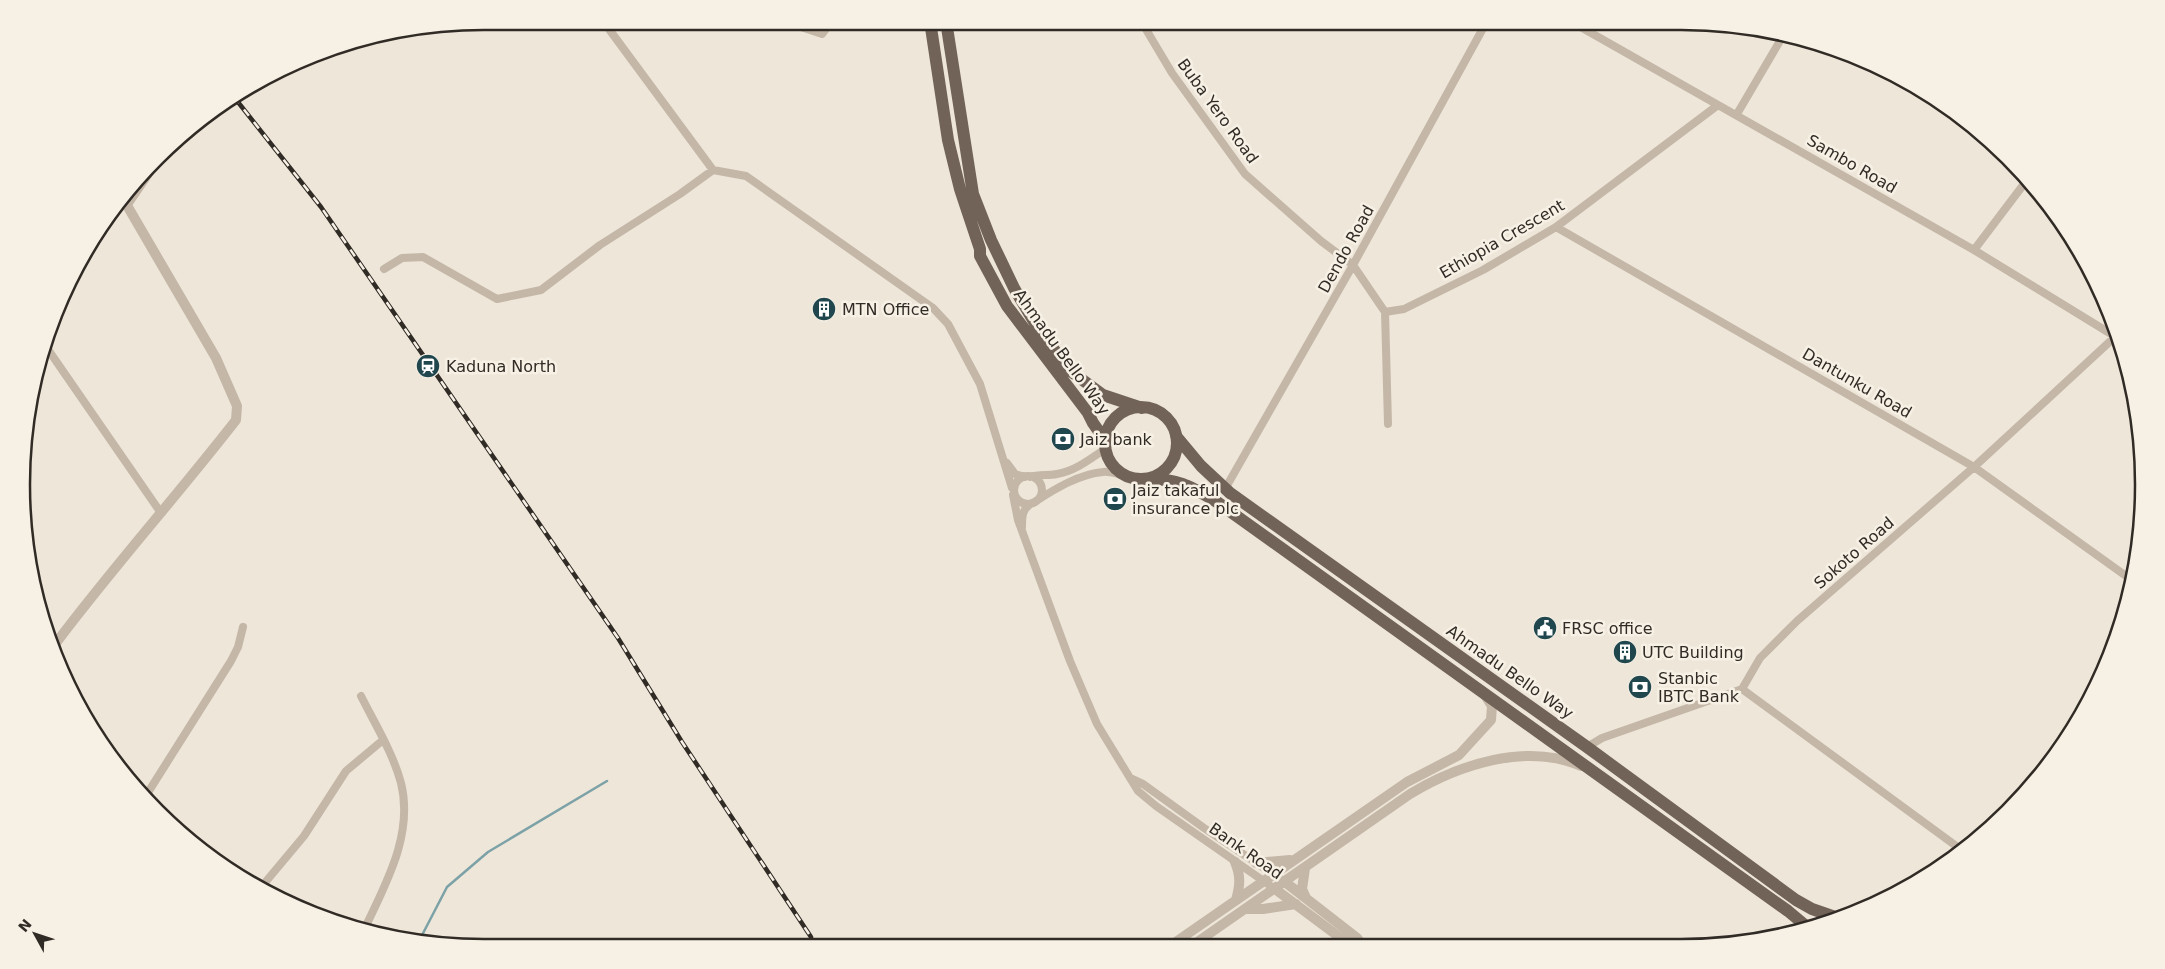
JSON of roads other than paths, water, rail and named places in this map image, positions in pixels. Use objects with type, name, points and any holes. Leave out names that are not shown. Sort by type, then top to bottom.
[{"type":"main road","name":"Ahmadu Bello Way","points":[[931,30],[948,140],[960,189],[980,249],[980,256],[1007,306],[1088,413],[1105,444]]},
{"type":"main road","name":"Ahmadu Bello Way","points":[[947,30],[974,194],[991,240],[1014,288],[1036,325],[1070,370],[1103,395],[1142,408]]},
{"type":"main road","points":[[1133,408],[1142,408],[1161,414],[1170,423],[1176,436],[1175,455],[1170,464],[1155,476],[1145,479],[1130,478],[1113,466],[1105,444],[1107,431],[1117,417],[1133,408]]},
{"type":"main road","name":"Ahmadu Bello Way","points":[[1176,436],[1200,466],[1226,489],[1587,747],[1796,900],[1812,909],[1828,915]]},
{"type":"main road","name":"Ahmadu Bello Way","points":[[1145,479],[1168,478],[1198,490],[1217,502],[1802,923]]},
{"type":"street","points":[[384,270],[402,258],[423,257],[497,299],[541,290],[600,245],[680,194],[713,170],[610,30]]},
{"type":"street","points":[[810,30],[822,34],[825,30]]},
{"type":"street","name":"Buba Yero Road","points":[[1146,30],[1172,73],[1246,174],[1321,241],[1353,265]]},
{"type":"street","name":"Dendo Road","points":[[1226,489],[1353,265],[1482,30]]},
{"type":"street","name":"Sambo Road","points":[[1586,30],[1974,250],[2108,331]]},
{"type":"street","points":[[1737,114],[1780,41]]},
{"type":"street","name":"Ethiopia Crescent","points":[[1385,312],[1404,309],[1466,278],[1556,226],[1718,105]]},
{"type":"street","name":"Bank Road","points":[[713,170],[746,176],[933,308],[948,324],[980,384],[1013,492],[1016,514],[1070,661],[1093,715],[1138,791],[1156,806],[1296,904],[1342,939]]},
{"type":"street","points":[[1974,250],[2023,186]]},
{"type":"street","points":[[58,641],[236,420],[237,406],[216,358],[127,205]]},
{"type":"street","name":"Dantunku Road","points":[[1556,226],[1974,467],[2125,576]]},
{"type":"street","points":[[1353,265],[1385,312],[1388,424]]},
{"type":"street","name":"Sokoto Road","points":[[1742,689],[1760,658],[1772,644],[1974,467],[2112,340]]},
{"type":"street","points":[[50,351],[161,513]]},
{"type":"street","points":[[1105,444],[1073,470],[1020,479],[1013,492],[1023,503],[1034,502],[1054,490],[1094,474],[1104,472],[1123,474]]},
{"type":"street","points":[[1004,460],[1015,474],[1038,481],[1042,488],[1040,497],[1034,502]]},
{"type":"street","name":"Bank Road","points":[[1022,531],[1025,507],[1034,502]]},
{"type":"street","points":[[149,791],[231,661],[238,647],[243,627]]},
{"type":"street","points":[[1180,939],[1407,782],[1450,761],[1468,748],[1491,720],[1492,706],[1479,689]]},
{"type":"street","points":[[1587,747],[1602,738],[1742,689],[1956,846]]},
{"type":"street","points":[[361,696],[384,740],[401,785],[404,819],[399,850],[388,880],[367,924]]},
{"type":"street","points":[[266,883],[304,836],[346,771],[384,740]]},
{"type":"street","points":[[1204,939],[1410,794],[1431,782],[1477,763],[1500,758],[1530,757],[1571,762],[1595,772]]},
{"type":"street","name":"Bank Road","points":[[1130,778],[1143,784],[1285,882]]},
{"type":"street","points":[[1256,863],[1294,859]]},
{"type":"street","points":[[1235,862],[1239,871],[1240,884],[1236,900]]},
{"type":"street","points":[[1305,868],[1302,888],[1306,898]]},
{"type":"street","points":[[1285,882],[1357,939]]},
{"type":"street","points":[[1247,908],[1263,909],[1296,904]]},
{"type":"waterway","points":[[422,935],[447,887],[488,852],[607,781]]},
{"type":"railway","points":[[239,103],[321,207],[618,638],[682,742],[811,937]]},
{"type":"place","name":"MTN Office","points":[[824,309]]},
{"type":"place","name":"Kaduna North","points":[[428,366]]},
{"type":"place","name":"Jaiz bank","points":[[1063,439]]},
{"type":"place","name":"Jaiz takaful insurance plc","points":[[1115,499]]},
{"type":"place","name":"FRSC office","points":[[1545,628]]},
{"type":"place","name":"UTC Building","points":[[1625,652]]},
{"type":"place","name":"Stanbic IBTC Bank","points":[[1640,687]]}]
